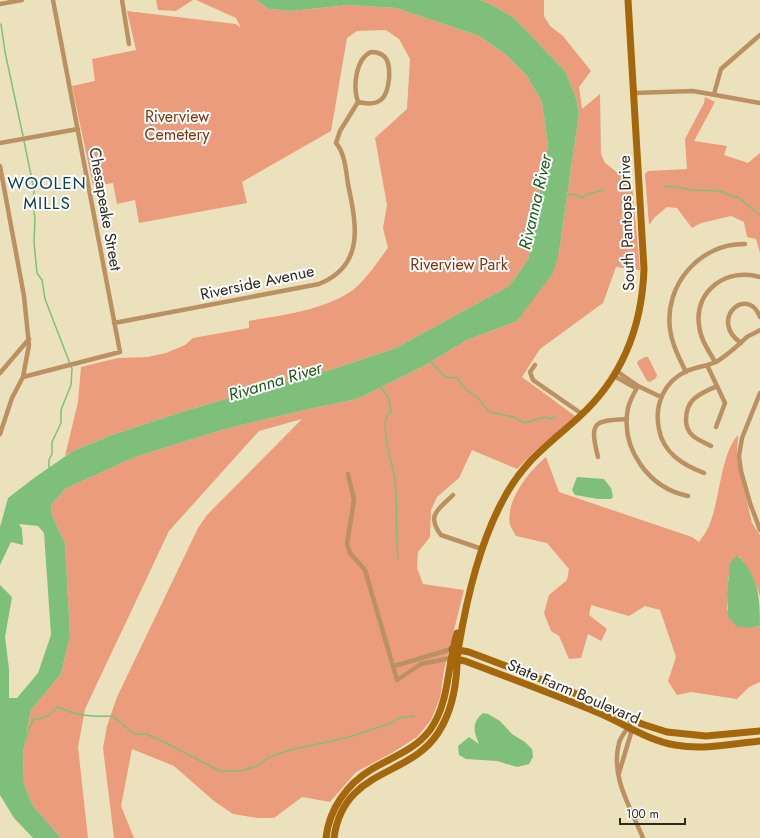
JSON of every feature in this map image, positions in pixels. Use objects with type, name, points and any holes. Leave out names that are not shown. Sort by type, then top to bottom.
[{"type":"street","points":[[0,4],[22,0]]},
{"type":"street","name":"Chesapeake Street","points":[[23,377],[120,352],[53,0]]},
{"type":"street","points":[[122,0],[129,44]]},
{"type":"street","name":"South Pantops Drive","points":[[454,658],[482,549],[496,514],[517,475],[533,456],[582,414],[616,374],[635,330],[644,284],[628,0]]},
{"type":"street","points":[[714,94],[721,69],[760,35]]},
{"type":"street","points":[[371,52],[382,54],[390,66],[388,93],[384,98],[375,104],[358,102],[356,96],[361,60],[371,52]]},
{"type":"street","points":[[634,93],[686,90],[760,103]]},
{"type":"street","name":"Riverside Avenue","points":[[114,323],[319,284],[338,273],[352,253],[356,231],[341,150],[336,143],[340,131],[358,102]]},
{"type":"street","points":[[0,143],[78,129]]},
{"type":"street","points":[[0,166],[24,296],[29,339],[29,350],[23,377],[12,398],[0,434]]},
{"type":"street","points":[[686,372],[674,347],[670,328],[669,312],[677,286],[688,270],[702,257],[726,246],[745,244]]},
{"type":"street","points":[[715,362],[702,337],[698,324],[700,308],[706,294],[714,285],[725,278],[739,274],[760,276]]},
{"type":"street","points":[[741,343],[733,336],[728,325],[728,316],[732,309],[743,304],[751,305],[760,317]]},
{"type":"street","points":[[704,473],[681,462],[665,445],[658,424],[658,407],[661,397],[668,385],[686,372],[715,362],[746,338],[760,330]]},
{"type":"street","points":[[0,373],[29,339]]},
{"type":"street","points":[[535,365],[530,372],[533,380],[582,414]]},
{"type":"street","points":[[707,365],[725,403],[716,427]]},
{"type":"street","points":[[616,374],[661,397]]},
{"type":"street","points":[[638,386],[629,404],[627,419],[631,445],[641,467],[653,479],[664,487],[688,496]]},
{"type":"street","points":[[711,446],[690,434],[686,424],[686,411],[690,402],[701,394],[717,386]]},
{"type":"street","points":[[760,393],[742,438],[739,456],[741,471],[754,519],[760,530]]},
{"type":"street","points":[[598,457],[594,431],[597,424],[603,421],[627,419]]},
{"type":"street","points":[[348,474],[354,500],[347,544],[350,553],[365,570],[397,680],[421,664],[454,658]]},
{"type":"street","points":[[453,495],[434,514],[433,520],[438,533],[441,536],[482,549]]},
{"type":"street","points":[[394,666],[455,650]]},
{"type":"street","name":"State Farm Boulevard","points":[[455,650],[482,657],[561,687],[632,719],[667,732],[692,736],[719,736],[760,731]]},
{"type":"street","points":[[326,838],[335,809],[350,786],[372,769],[408,751],[430,730],[444,699],[454,658]]},
{"type":"street","points":[[334,838],[344,809],[357,791],[376,776],[411,758],[428,745],[437,734],[452,700],[454,658]]},
{"type":"street","name":"State Farm Boulevard","points":[[454,658],[558,696],[629,728],[641,735],[655,740],[687,747],[709,748],[760,741]]},
{"type":"street","points":[[632,719],[629,728],[625,730],[617,754],[616,764],[622,788],[643,838]]},
{"type":"street","points":[[619,773],[631,733],[629,728]]},
{"type":"green space","points":[[156,0],[193,0],[176,11],[158,10]]},
{"type":"green space","points":[[196,0],[256,0],[269,9],[291,11],[349,5],[396,8],[479,36],[505,54],[527,76],[542,102],[548,145],[528,260],[509,286],[396,348],[336,368],[191,409],[112,435],[73,451],[65,456],[78,402],[81,367],[118,358],[148,357],[166,353],[185,345],[193,338],[249,328],[249,321],[288,314],[326,304],[355,288],[370,272],[388,248],[383,228],[387,205],[375,138],[407,109],[410,59],[399,39],[386,30],[357,31],[347,38],[331,131],[242,182],[247,203],[139,223],[135,200],[117,204],[113,183],[93,186],[72,86],[95,81],[92,59],[136,50],[127,11],[236,24],[241,28],[236,18]]},
{"type":"green space","points":[[479,0],[544,0],[544,16],[550,26],[563,36],[591,71],[579,87],[582,109],[600,94],[601,154],[605,163],[632,184],[640,270],[616,267],[603,303],[540,349],[522,377],[575,416],[517,469],[472,450],[459,478],[437,497],[431,510],[430,537],[418,552],[417,568],[423,584],[464,590],[444,670],[440,698],[431,720],[417,737],[392,753],[356,772],[330,802],[302,797],[274,818],[257,818],[233,814],[214,801],[174,766],[132,749],[121,806],[134,838],[114,838],[103,748],[107,726],[117,697],[198,528],[207,515],[302,419],[259,431],[169,531],[85,709],[78,747],[88,838],[61,838],[33,806],[24,784],[23,752],[31,710],[61,674],[70,636],[65,543],[51,513],[51,505],[65,489],[135,457],[225,429],[357,399],[422,367],[467,340],[517,321],[559,252],[579,113],[576,98],[565,71],[513,17],[488,3]]},
{"type":"green space","points":[[705,97],[715,102],[694,141],[727,146],[724,155],[748,163],[760,153],[760,253],[756,239],[747,237],[744,222],[731,216],[701,223],[692,228],[677,208],[667,207],[655,217],[649,225],[645,174],[648,171],[687,169],[685,139],[704,103]]},
{"type":"green space","points":[[645,357],[648,357],[657,375],[656,378],[650,382],[647,381],[637,363]]},
{"type":"green space","points":[[738,435],[737,458],[752,523],[760,535],[760,597],[746,566],[739,556],[728,578],[727,610],[756,627],[760,626],[760,682],[749,687],[737,699],[691,692],[677,695],[668,681],[676,657],[660,610],[645,606],[629,616],[591,605],[589,615],[607,629],[601,641],[588,634],[581,658],[569,659],[559,636],[551,631],[544,613],[549,595],[567,580],[569,569],[547,543],[516,536],[510,525],[509,516],[511,506],[520,487],[532,470],[546,457],[559,492],[692,537],[699,542],[709,526],[724,464],[732,443]]},
{"type":"shaded area","points":[[256,0],[479,0],[488,3],[513,17],[565,71],[576,98],[579,113],[559,252],[553,273],[517,321],[467,340],[422,367],[357,399],[225,429],[135,457],[65,489],[51,505],[51,513],[65,543],[70,636],[61,674],[31,710],[23,752],[24,784],[33,806],[61,838],[33,838],[14,818],[0,795],[0,585],[12,597],[5,637],[9,669],[9,698],[17,698],[38,673],[51,635],[44,533],[38,526],[19,524],[22,529],[23,545],[11,542],[0,565],[0,527],[8,498],[73,451],[112,435],[191,409],[336,368],[396,348],[509,286],[528,260],[548,145],[542,102],[527,76],[505,54],[479,36],[396,8],[349,5],[291,11],[269,9]]},
{"type":"shaded area","points":[[577,477],[604,479],[611,488],[613,497],[611,499],[598,499],[575,495],[572,490]]},
{"type":"shaded area","points":[[737,555],[750,571],[757,588],[760,606],[760,626],[747,628],[736,626],[728,616],[727,593],[730,563]]},
{"type":"shaded area","points":[[483,713],[488,714],[500,721],[512,734],[525,742],[532,749],[533,757],[529,764],[517,767],[497,761],[466,759],[459,755],[458,746],[469,737],[479,744],[475,732],[475,724]]},
{"type":"waterway","points":[[1,24],[5,52],[23,136]]},
{"type":"waterway","points":[[24,141],[34,190],[34,242],[37,273],[42,280],[45,299],[72,369],[71,385],[61,410],[61,423],[52,442],[52,454],[49,460],[49,469]]},
{"type":"waterway","points":[[665,187],[670,186],[692,190],[719,191],[739,198],[760,215]]},
{"type":"waterway","points":[[568,195],[574,194],[581,198],[588,194],[603,190]]},
{"type":"waterway","points":[[430,361],[445,377],[458,378],[462,386],[478,398],[489,412],[514,417],[524,423],[545,417],[550,419],[556,417]]},
{"type":"waterway","points":[[381,387],[389,399],[391,411],[386,419],[385,428],[395,480],[398,559]]},
{"type":"waterway","points":[[25,740],[33,720],[48,716],[58,707],[85,715],[113,716],[134,734],[146,734],[220,771],[241,771],[259,765],[269,757],[294,749],[346,738],[392,723],[398,718],[414,716]]},
{"type":"district","name":"WOOLEN MILLS","points":[[47,193]]},
{"type":"park label","name":"Riverview Cemetery","points":[[177,125]]},
{"type":"park label","name":"Riverview Park","points":[[459,264]]},
{"type":"water label","name":"Rivanna River","points":[[535,202]]},
{"type":"water label","name":"Rivanna River","points":[[275,381]]}]
